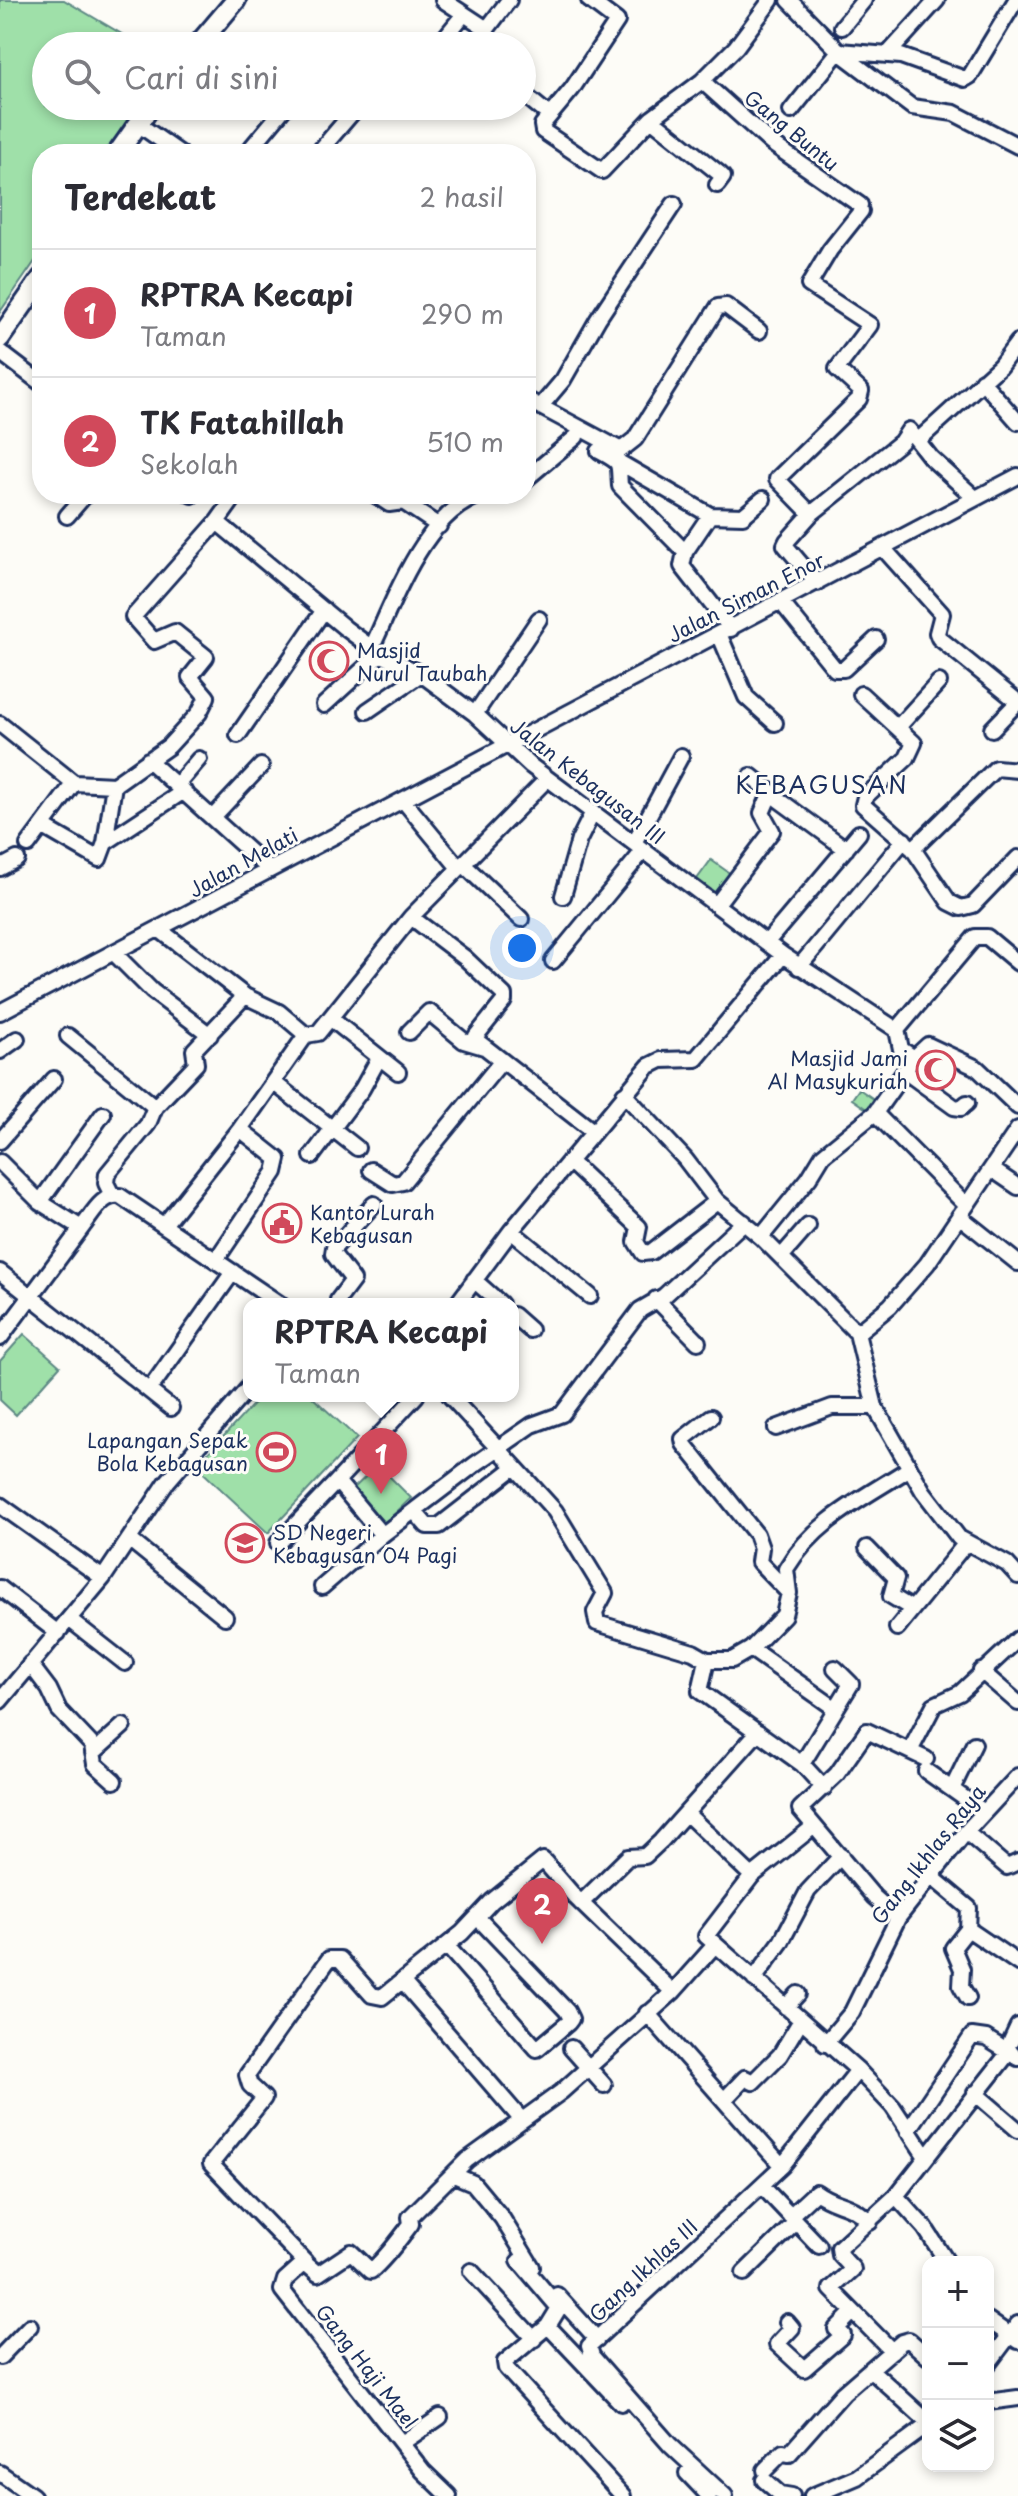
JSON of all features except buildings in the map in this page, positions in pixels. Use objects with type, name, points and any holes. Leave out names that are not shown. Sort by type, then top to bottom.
[{"type":"main road","points":[[209,32],[236,0]]},
{"type":"main road","points":[[124,144],[141,120]]},
{"type":"main road","points":[[0,338],[32,292]]},
{"type":"street","points":[[443,0],[462,7],[488,24]]},
{"type":"street","points":[[485,32],[488,24],[509,0]]},
{"type":"street","points":[[589,0],[617,21],[572,89],[543,121],[543,131],[602,171],[651,119],[702,81],[736,47],[771,0]]},
{"type":"street","points":[[789,0],[841,53],[912,107],[954,113],[1018,146]]},
{"type":"street","points":[[842,27],[864,0]]},
{"type":"street","points":[[888,54],[937,0]]},
{"type":"street","points":[[841,53],[888,54],[957,77],[970,76],[1016,0]]},
{"type":"street","points":[[447,32],[462,7]]},
{"type":"street","points":[[791,111],[841,53]]},
{"type":"street","name":"Gang Buntu","points":[[702,81],[771,143],[861,208],[809,285],[870,323],[837,369],[861,394],[777,479],[811,514]]},
{"type":"street","points":[[536,104],[549,115]]},
{"type":"street","points":[[651,119],[720,174],[723,177],[717,185]]},
{"type":"street","points":[[254,144],[274,120]]},
{"type":"street","points":[[326,144],[346,120]]},
{"type":"street","points":[[138,124],[167,144]]},
{"type":"street","points":[[536,404],[563,380],[598,319],[674,204]]},
{"type":"street","points":[[536,408],[621,450],[635,439],[718,307],[726,306],[759,331]]},
{"type":"street","points":[[917,440],[982,381],[1018,342]]},
{"type":"street","points":[[0,352],[32,376]]},
{"type":"street","points":[[982,381],[1018,422]]},
{"type":"street","points":[[536,409],[576,437],[710,515],[743,516],[763,499]]},
{"type":"street","points":[[817,583],[785,545],[811,514],[901,442],[909,430],[931,458],[975,498]]},
{"type":"street","points":[[536,471],[576,437]]},
{"type":"street","points":[[617,461],[621,469],[620,486],[685,552]]},
{"type":"street","name":"Jalan Siman Enor","points":[[504,744],[725,633],[1012,480]]},
{"type":"street","points":[[67,516],[77,504]]},
{"type":"street","points":[[0,724],[74,783],[114,785],[169,746],[201,711],[206,693],[190,677],[206,657],[175,632],[154,641],[133,617],[230,504]]},
{"type":"street","points":[[406,504],[439,526]]},
{"type":"street","points":[[324,705],[376,651],[423,545],[464,504]]},
{"type":"street","points":[[710,515],[685,552],[684,573],[725,633],[746,697],[775,723]]},
{"type":"street","name":"Jalan Kebagusan III","points":[[217,522],[376,651],[421,674],[475,714],[504,744],[547,779],[799,967],[897,1030]]},
{"type":"street","points":[[883,548],[942,614],[937,633],[939,638],[1018,702],[992,729]]},
{"type":"street","points":[[781,602],[835,669],[844,669],[876,639]]},
{"type":"street","points":[[238,735],[324,610]]},
{"type":"street","points":[[475,714],[539,619]]},
{"type":"street","points":[[367,711],[421,674]]},
{"type":"street","points":[[899,726],[939,682]]},
{"type":"street","points":[[861,694],[912,738],[913,748],[863,802],[908,844],[949,902],[961,908],[973,905],[1018,858]]},
{"type":"street","name":"Jalan Melati","points":[[0,1012],[115,954],[504,744]]},
{"type":"street","points":[[553,961],[639,846],[681,756]]},
{"type":"street","points":[[105,843],[180,788],[199,759]]},
{"type":"street","points":[[148,760],[269,869]]},
{"type":"street","points":[[213,817],[261,766]]},
{"type":"street","points":[[799,967],[908,844],[996,768],[1018,770]]},
{"type":"street","points":[[751,776],[846,849]]},
{"type":"street","points":[[164,1225],[240,1129],[306,1035],[318,1033],[411,917],[547,779]]},
{"type":"street","points":[[28,845],[74,783]]},
{"type":"street","points":[[42,826],[97,859],[105,843],[114,785]]},
{"type":"street","points":[[717,904],[771,834],[772,826],[762,813],[771,794]]},
{"type":"street","points":[[403,800],[461,866],[521,919]]},
{"type":"street","points":[[563,896],[579,840],[593,812]]},
{"type":"street","points":[[767,942],[859,833]]},
{"type":"street","points":[[0,868],[17,859]]},
{"type":"street","points":[[411,917],[465,958],[504,995],[504,1001],[476,1036],[484,1047],[594,1132]]},
{"type":"street","points":[[160,930],[245,996],[279,1012],[306,1035]]},
{"type":"street","points":[[914,1058],[901,1049],[897,1030],[975,937],[987,937],[1018,963]]},
{"type":"street","points":[[115,954],[152,991],[210,1035]]},
{"type":"street","points":[[461,1298],[511,1231],[624,1094],[655,1062],[696,1059],[783,955]]},
{"type":"street","points":[[112,1195],[106,1183],[107,1174],[148,1124],[155,1107],[194,1066],[197,1061],[194,1050],[245,996]]},
{"type":"street","points":[[409,1032],[429,1012],[464,1041],[484,1047]]},
{"type":"street","points":[[330,1018],[398,1072]]},
{"type":"street","points":[[68,1036],[155,1107]]},
{"type":"street","points":[[0,1051],[17,1039]]},
{"type":"street","points":[[761,1237],[823,1155],[875,1113],[914,1058],[932,1045],[977,1068],[1018,1107]]},
{"type":"street","points":[[312,1156],[362,1089],[379,1058]]},
{"type":"street","points":[[371,1170],[393,1184],[403,1182],[501,1062]]},
{"type":"street","points":[[906,1072],[954,1107],[961,1108],[967,1103]]},
{"type":"street","points":[[0,1141],[54,1079]]},
{"type":"street","points":[[273,1082],[357,1148]]},
{"type":"street","points":[[624,1094],[685,1159],[717,1201],[761,1237],[857,1333],[873,1401],[910,1468],[950,1530],[966,1543],[1013,1561],[1018,1576]]},
{"type":"street","points":[[875,1113],[962,1210],[1018,1263]]},
{"type":"street","points":[[40,1202],[103,1114]]},
{"type":"street","points":[[216,1260],[275,1172],[278,1159],[240,1129]]},
{"type":"street","points":[[857,1333],[905,1292],[993,1170],[1018,1129]]},
{"type":"street","points":[[569,1161],[639,1227],[636,1242],[643,1253],[651,1252],[717,1201]]},
{"type":"street","points":[[0,1162],[40,1202],[71,1223],[83,1226]]},
{"type":"street","points":[[993,1170],[1018,1187]]},
{"type":"street","points":[[112,1195],[120,1196],[271,1298]]},
{"type":"street","points":[[0,1338],[83,1226],[112,1195]]},
{"type":"street","points":[[340,1298],[353,1280],[333,1254],[334,1248],[374,1204]]},
{"type":"street","points":[[322,1587],[382,1535],[500,1447],[532,1425],[562,1414],[640,1310],[744,1222]]},
{"type":"street","points":[[781,1257],[808,1226]]},
{"type":"street","points":[[511,1231],[590,1296]]},
{"type":"street","points":[[0,1272],[171,1408]]},
{"type":"street","points":[[155,1382],[233,1272]]},
{"type":"street","points":[[474,1280],[494,1298]]},
{"type":"street","points":[[656,1299],[698,1342]]},
{"type":"street","points":[[519,1320],[530,1330]]},
{"type":"street","points":[[0,1701],[103,1578],[167,1482],[243,1394]]},
{"type":"street","points":[[776,1428],[832,1407],[873,1401]]},
{"type":"street","points":[[278,1543],[410,1402]]},
{"type":"street","points":[[456,1402],[555,1511],[605,1593],[594,1617],[603,1626],[693,1652],[707,1660],[732,1660],[751,1649],[784,1615],[789,1593],[786,1569],[804,1542],[840,1510],[910,1468]]},
{"type":"street","points":[[711,1417],[683,1439],[684,1444],[756,1534],[761,1548],[759,1562],[789,1593]]},
{"type":"street","points":[[415,1512],[427,1526],[439,1526],[515,1467]]},
{"type":"street","points":[[337,1481],[382,1535]]},
{"type":"street","points":[[0,1505],[103,1578]]},
{"type":"street","points":[[130,1540],[225,1617]]},
{"type":"street","points":[[897,1628],[966,1543]]},
{"type":"street","points":[[867,1548],[896,1578],[891,1596],[911,1608]]},
{"type":"street","points":[[0,1588],[58,1633]]},
{"type":"street","points":[[69,1619],[125,1663]]},
{"type":"street","points":[[910,1751],[934,1705],[960,1693],[1018,1639]]},
{"type":"street","points":[[751,1649],[836,1709]]},
{"type":"street","points":[[707,1660],[699,1689],[802,1764],[824,1788]]},
{"type":"street","points":[[30,1664],[59,1710],[92,1745],[95,1764],[114,1781]]},
{"type":"street","points":[[802,1764],[851,1684],[835,1668]]},
{"type":"street","points":[[981,1671],[1018,1703]]},
{"type":"street","points":[[93,1753],[123,1726]]},
{"type":"street","points":[[581,1903],[628,1857],[646,1855],[758,1732]]},
{"type":"street","points":[[898,1918],[813,1827],[800,1808],[824,1788],[864,1733],[870,1732],[910,1751],[984,1812]]},
{"type":"street","points":[[953,1787],[974,1744]]},
{"type":"street","name":"Gang Ikhlas Raya","points":[[825,2044],[852,2012],[898,1918],[966,1832],[1018,1776]]},
{"type":"street","points":[[686,1813],[752,1876]]},
{"type":"street","points":[[813,1827],[752,1876],[708,1929],[706,1936],[858,2070],[893,2107],[926,2157]]},
{"type":"street","points":[[966,1832],[1007,1867],[1018,1862]]},
{"type":"street","points":[[754,1979],[781,1942],[808,1891],[841,1856]]},
{"type":"street","points":[[673,1992],[581,1903],[543,1860],[447,1946],[377,1997],[340,1959],[329,1959],[247,2075],[250,2085],[264,2098],[212,2161],[212,2166],[318,2274],[351,2252],[371,2271],[411,2224],[410,2217],[473,2155],[561,2092],[673,1992],[714,1946]]},
{"type":"street","points":[[932,1877],[969,1908],[968,1929],[953,1948],[962,1969],[961,1986],[968,1998]]},
{"type":"street","points":[[447,1946],[500,2002],[537,2049],[568,2023],[571,2019],[567,2011],[477,1917]]},
{"type":"street","points":[[968,1929],[1018,1963]]},
{"type":"street","points":[[402,1981],[521,2119]]},
{"type":"street","points":[[786,2007],[798,1994]]},
{"type":"street","points":[[647,2013],[726,2098],[782,2166]]},
{"type":"street","points":[[726,2098],[745,2078],[754,2082],[780,2055],[801,2020]]},
{"type":"street","points":[[892,2351],[832,2291],[832,2286],[853,2269],[838,2251],[896,2196],[975,2093],[1013,2050],[1018,2026]]},
{"type":"street","points":[[908,2131],[972,2036],[986,2038],[1013,2050]]},
{"type":"street","points":[[571,2048],[604,2085]]},
{"type":"street","name":"Gang Ikhlas III","points":[[725,2496],[670,2445],[592,2356],[589,2346],[782,2166],[858,2070]]},
{"type":"street","points":[[975,2093],[1018,2130]]},
{"type":"street","points":[[454,2175],[473,2183],[502,2218],[534,2270],[597,2339]]},
{"type":"street","points":[[762,2186],[819,2246]]},
{"type":"street","points":[[744,2273],[816,2192],[828,2201],[854,2207],[870,2222]]},
{"type":"street","points":[[896,2196],[925,2228],[943,2256]]},
{"type":"street","name":"Gang Haji Mael","points":[[305,2261],[285,2280],[282,2290],[402,2443],[449,2496]]},
{"type":"street","points":[[519,2261],[559,2308],[548,2326],[505,2362],[506,2368],[623,2496]]},
{"type":"street","points":[[471,2271],[534,2339]]},
{"type":"street","points":[[787,2322],[792,2328],[777,2344],[804,2369],[843,2335],[836,2329],[853,2312]]},
{"type":"street","points":[[994,2323],[1015,2333],[994,2357]]},
{"type":"street","points":[[0,2357],[30,2326]]},
{"type":"street","points":[[548,2326],[709,2496]]},
{"type":"street","points":[[783,2495],[764,2475],[783,2452],[789,2454],[843,2393],[892,2351],[909,2340],[922,2352]]},
{"type":"street","points":[[872,2371],[922,2418]]},
{"type":"street","points":[[994,2401],[1018,2398]]},
{"type":"street","points":[[402,2443],[440,2417]]},
{"type":"street","points":[[812,2496],[857,2477],[922,2428]]},
{"type":"street","points":[[0,2473],[33,2496]]},
{"type":"green space","points":[[0,0],[64,0],[118,32],[32,32],[32,120],[127,120],[111,144],[32,144],[32,266],[0,312]]},
{"type":"green space","points":[[711,860],[735,877],[721,897],[697,879]]},
{"type":"green space","points":[[859,1089],[878,1102],[871,1112],[852,1099]]},
{"type":"green space","points":[[24,1334],[60,1366],[16,1415],[0,1400],[0,1361]]},
{"type":"green space","name":"Lapangan Sepak Bola Kebagusan","points":[[255,1402],[318,1402],[357,1438],[268,1533],[196,1466]]},
{"type":"green space","points":[[378,1465],[411,1498],[385,1523],[352,1490]]},
{"type":"place","name":"Masjid Nurul Taubah","points":[[329,661]]},
{"type":"place","name":"Masjid Jami Al Masykuriah","points":[[936,1070]]},
{"type":"place","name":"Kantor Lurah Kebagusan","points":[[282,1223]]},
{"type":"place","name":"Lapangan Sepak Bola Kebagusan","points":[[276,1452]]},
{"type":"place","name":"RPTRA Kecapi","points":[[381,1494]]},
{"type":"place","name":"SD Negeri Kebagusan 04 Pagi","points":[[245,1543]]},
{"type":"place","name":"TK Fatahillah","points":[[542,1944]]},
{"type":"district","name":"KEBAGUSAN","points":[[822,784]]}]
